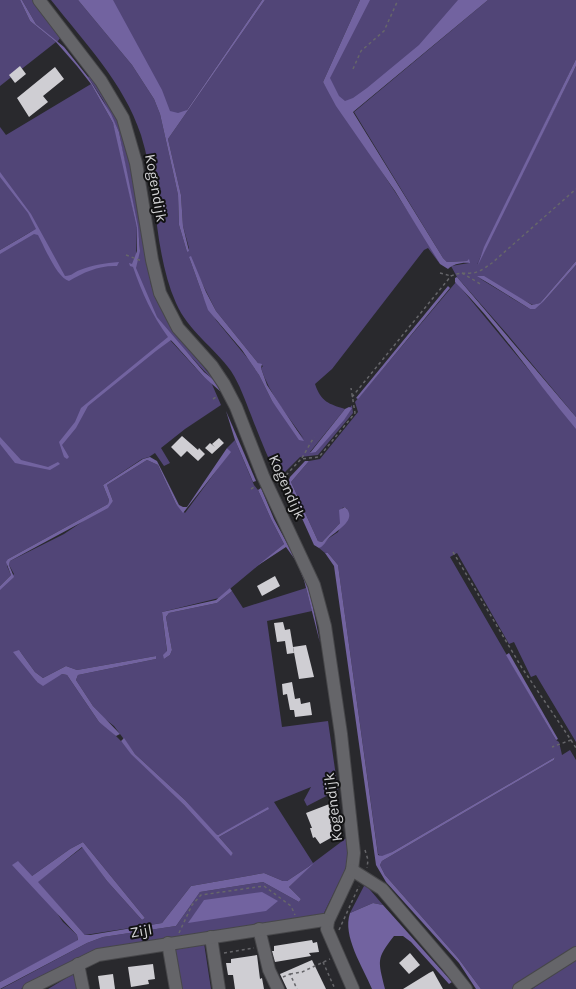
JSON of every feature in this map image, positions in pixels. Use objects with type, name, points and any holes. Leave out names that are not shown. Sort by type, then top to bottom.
[{"type":"street","name":"Kogendijk","points":[[39,0],[101,81],[123,118],[136,163],[151,255],[160,293],[178,328],[212,366],[224,384],[268,487],[310,575],[324,618],[353,835],[354,858],[352,870]]},
{"type":"street","points":[[353,989],[327,929],[328,921],[352,870],[382,889],[443,959],[466,989]]},
{"type":"street","name":"Zijl","points":[[32,988],[98,955],[259,929],[324,920],[328,921]]},
{"type":"street","points":[[259,929],[269,970],[276,985]]},
{"type":"street","points":[[211,937],[219,989]]},
{"type":"street","points":[[171,943],[176,989]]},
{"type":"street","points":[[518,989],[576,952]]},
{"type":"street","points":[[78,964],[83,989]]},
{"type":"path","points":[[353,69],[361,51],[384,30],[398,0]]},
{"type":"path","points":[[352,398],[451,276],[461,272],[472,273],[492,263],[576,188]]},
{"type":"path","points":[[126,255],[140,261]]},
{"type":"path","points":[[461,272],[482,285]]},
{"type":"path","points":[[440,273],[451,276]]},
{"type":"path","points":[[301,459],[319,457],[355,413],[351,388]]},
{"type":"path","points":[[268,487],[277,484],[301,459],[314,437]]},
{"type":"path","points":[[453,552],[522,668],[576,748]]},
{"type":"path","points":[[552,746],[571,740]]},
{"type":"path","points":[[340,926],[364,877]]},
{"type":"path","points":[[171,943],[192,905],[201,895],[264,886],[292,906],[298,924]]},
{"type":"path","points":[[214,954],[263,947]]},
{"type":"path","points":[[276,985],[290,974],[302,972],[330,959],[327,953]]},
{"type":"path","points":[[323,962],[334,989]]},
{"type":"path","points":[[290,974],[297,989]]},
{"type":"shaded area","points":[[0,0],[20,0],[30,21],[56,42],[0,86]]},
{"type":"shaded area","points":[[20,0],[22,0],[36,24],[64,47],[88,77],[111,114],[119,132],[138,227],[140,251],[136,268],[157,317],[204,372],[215,381],[221,392],[204,377],[171,340],[88,406],[76,428],[62,445],[69,457],[67,459],[64,457],[59,442],[75,422],[81,408],[168,337],[152,312],[133,267],[130,266],[129,263],[132,264],[137,251],[137,228],[113,123],[91,84],[56,42],[30,21]]},
{"type":"shaded area","points":[[22,0],[34,0],[61,37],[57,42],[36,24]]},
{"type":"shaded area","points":[[51,0],[78,0],[132,65],[154,99],[160,114],[178,195],[179,225],[187,252],[189,248],[183,226],[181,195],[168,139],[265,0],[360,0],[323,82],[424,236],[440,264],[428,248],[424,250],[332,369],[315,384],[323,399],[334,406],[345,409],[310,452],[316,452],[352,405],[353,413],[318,455],[300,457],[278,479],[234,376],[224,362],[187,322],[176,303],[163,262],[146,156],[141,135],[134,116],[114,81],[102,64]],"holes":[[[189,257],[216,311],[258,363],[263,366],[261,368],[269,387],[304,439],[272,401],[259,375],[249,360],[216,320],[203,296]]]},
{"type":"shaded area","points":[[78,0],[113,0],[162,90],[170,111],[178,113],[187,110],[262,0],[265,0],[168,139],[181,195],[183,226],[189,251],[187,252],[179,225],[178,195],[160,114],[154,99],[132,65]]},
{"type":"shaded area","points":[[97,0],[262,0],[174,129]]},
{"type":"shaded area","points":[[360,0],[370,0],[330,78],[339,96],[345,101],[353,98],[367,88],[419,45],[458,0],[488,0],[353,112],[443,258],[447,262],[467,261],[469,259],[470,263],[458,264],[448,269],[440,264],[395,191],[336,106],[323,82]]},
{"type":"shaded area","points":[[365,0],[479,0],[346,112],[327,80]]},
{"type":"shaded area","points":[[488,0],[576,0],[576,59],[477,264],[576,66],[576,261],[540,303],[545,300],[576,265],[576,417],[457,277],[451,266],[469,263],[469,260],[447,262],[443,258],[354,112]],"holes":[[[479,278],[533,305],[540,303],[530,309]]]},
{"type":"shaded area","points":[[576,59],[576,66],[478,265],[484,247]]},
{"type":"shaded area","points":[[91,75],[121,126],[135,182],[151,285],[163,312],[178,336],[215,381],[182,348],[170,340],[204,377],[211,382],[221,405],[185,429],[161,448],[170,463],[164,466],[155,453],[142,459],[103,485],[109,500],[108,504],[8,559],[7,566],[11,575],[0,586],[0,252],[34,230],[0,250],[0,127],[6,135],[91,84],[113,123],[118,139],[137,226],[119,132],[103,100],[88,77]],"holes":[[[137,228],[140,250],[136,258]]]},
{"type":"shaded area","points":[[0,172],[31,214],[65,276],[99,264],[119,262],[117,266],[92,270],[69,281],[64,279],[60,274],[51,261],[38,235],[34,234],[0,254],[0,250],[36,229],[28,213],[0,177]]},
{"type":"shaded area","points":[[191,256],[206,292],[216,311],[258,363],[262,364],[261,368],[267,385],[304,441],[299,440],[272,401],[259,375],[242,350],[208,310],[189,257]]},
{"type":"shaded area","points":[[576,261],[576,265],[535,309],[530,309],[477,276],[484,276],[532,305],[540,303]]},
{"type":"shaded area","points":[[457,277],[576,417],[576,429],[487,317],[455,282],[455,278]]},
{"type":"shaded area","points":[[456,282],[576,427],[576,742],[536,675],[531,677],[514,642],[509,644],[457,553],[450,557],[556,740],[559,742],[562,755],[570,750],[576,760],[576,948],[512,989],[481,989],[458,958],[385,875],[380,865],[382,861],[554,760],[555,757],[392,852],[382,857],[378,854],[338,565],[328,553],[325,553],[319,548],[329,538],[338,532],[347,509],[345,507],[342,508],[340,523],[322,542],[318,541],[291,482],[309,461],[320,459],[358,412],[355,402]]},
{"type":"shaded area","points":[[448,286],[450,288],[358,399],[356,398]]},
{"type":"shaded area","points":[[349,407],[352,408],[344,420],[316,452],[310,453],[345,409]]},
{"type":"shaded area","points":[[226,411],[256,481],[253,482],[235,440]]},
{"type":"shaded area","points":[[0,437],[21,460],[48,467],[58,462],[60,464],[50,470],[15,463],[0,444]]},
{"type":"shaded area","points":[[235,440],[254,485],[258,490],[284,544],[219,598],[162,612],[167,652],[164,659],[170,655],[172,650],[166,617],[169,613],[217,603],[232,591],[243,608],[306,588],[312,611],[267,621],[282,727],[328,721],[338,790],[307,806],[304,800],[311,787],[274,802],[313,863],[349,836],[348,862],[345,870],[324,913],[316,918],[91,952],[21,989],[1,989],[87,943],[103,937],[176,926],[200,892],[263,882],[299,902],[301,899],[289,887],[311,865],[287,881],[283,881],[264,873],[191,886],[162,923],[85,935],[37,882],[83,847],[107,881],[142,920],[145,918],[83,842],[70,849],[32,876],[63,922],[77,935],[78,941],[0,982],[0,589],[14,574],[9,565],[10,561],[64,534],[113,501],[107,485],[147,460],[158,465],[176,504],[185,513],[230,452],[227,448]],"holes":[[[19,650],[35,672],[43,678],[66,666],[77,670],[156,656],[156,659],[78,675],[76,680],[93,706],[114,726],[135,754],[185,800],[215,834],[218,835],[269,809],[219,837],[233,853],[231,855],[121,741],[108,728],[99,722],[67,675],[62,674],[37,682]]]},
{"type":"shaded area","points":[[227,448],[231,452],[183,513],[176,504],[158,465],[147,460],[107,485],[113,501],[108,508],[10,561],[9,565],[14,577],[0,590],[0,586],[11,575],[6,562],[8,559],[108,504],[109,500],[103,485],[143,459],[150,457],[157,461],[179,505],[187,507]]},
{"type":"shaded area","points":[[305,461],[309,461],[291,482],[318,541],[322,542],[340,523],[339,510],[345,507],[349,512],[348,521],[319,548],[314,545],[287,485],[290,477]]},
{"type":"shaded area","points":[[261,488],[274,519],[305,577],[311,597],[320,643],[304,580],[296,561],[286,547],[257,566],[284,544],[258,490]]},
{"type":"shaded area","points":[[325,553],[328,553],[338,565],[378,855],[382,856],[392,852],[555,757],[554,760],[382,861],[380,865],[385,875],[458,958],[481,989],[476,989],[459,963],[386,882],[376,865],[334,566]]},
{"type":"shaded area","points":[[230,588],[232,591],[217,603],[169,613],[166,617],[172,650],[170,655],[164,659],[163,655],[167,651],[162,612],[216,600]]},
{"type":"shaded area","points":[[19,650],[35,672],[43,678],[66,666],[77,670],[156,656],[156,659],[78,675],[76,680],[93,706],[120,734],[116,736],[99,722],[67,675],[62,674],[43,686],[37,682],[13,652]]},
{"type":"shaded area","points":[[509,653],[558,739],[556,740],[506,655]]},
{"type":"shaded area","points":[[124,738],[135,754],[185,800],[218,835],[268,807],[269,809],[219,837],[233,853],[231,856],[184,805],[131,754],[121,741]]},
{"type":"shaded area","points":[[83,842],[145,918],[142,920],[107,881],[82,847],[38,882],[85,935],[162,923],[191,886],[264,873],[283,881],[287,881],[314,863],[289,887],[301,899],[299,902],[263,882],[200,892],[176,926],[103,937],[87,943],[0,989],[0,982],[78,940],[77,935],[12,865],[18,861],[32,876],[70,849]]},
{"type":"shaded area","points":[[365,884],[383,905],[373,903],[350,913]]},
{"type":"shaded area","points":[[262,892],[278,901],[266,911],[188,923],[204,900]]},
{"type":"shaded area","points":[[373,903],[383,905],[452,982],[449,984],[411,942],[403,936],[394,936],[381,955],[380,960],[385,989],[372,989],[351,941],[348,922],[350,913]]},
{"type":"shaded area","points":[[204,943],[211,989],[178,989],[170,951]]},
{"type":"shaded area","points":[[576,960],[576,989],[532,989]]},
{"type":"shaded area","points":[[73,974],[78,989],[48,989]]},
{"type":"building","points":[[20,66],[26,74],[15,83],[9,75]]},
{"type":"building","points":[[55,67],[64,79],[43,96],[48,102],[29,117],[17,98]]},
{"type":"building","points":[[182,436],[205,454],[198,461],[187,451],[181,457],[171,447]]},
{"type":"building","points":[[219,438],[224,443],[212,454],[205,448],[210,443],[215,447],[212,444]]},
{"type":"building","points":[[275,576],[280,586],[262,596],[257,586]]},
{"type":"building","points":[[283,622],[285,630],[290,629],[294,653],[287,654],[285,641],[277,642],[274,623]]},
{"type":"building","points":[[306,645],[314,677],[299,679],[293,647]]},
{"type":"building","points":[[292,682],[295,699],[300,698],[301,704],[310,702],[312,715],[295,717],[294,710],[290,710],[287,694],[283,695],[282,684]]},
{"type":"building","points":[[332,803],[339,819],[330,823],[336,835],[320,844],[315,837],[313,838],[310,828],[312,828],[306,813]]},
{"type":"building","points":[[312,940],[313,943],[317,942],[319,952],[309,953],[311,956],[275,962],[272,951],[274,951],[274,946]]},
{"type":"building","points":[[410,953],[420,965],[409,974],[399,963]]},
{"type":"building","points":[[257,955],[260,979],[262,978],[264,989],[235,989],[233,975],[228,975],[226,963],[231,963],[231,959]]},
{"type":"building","points":[[312,960],[326,989],[287,989],[280,974]]},
{"type":"building","points":[[153,964],[155,979],[148,980],[149,984],[131,987],[128,967]]},
{"type":"building","points":[[433,971],[443,989],[403,989],[429,973]]},
{"type":"building","points":[[113,974],[115,989],[100,989],[98,976]]}]
